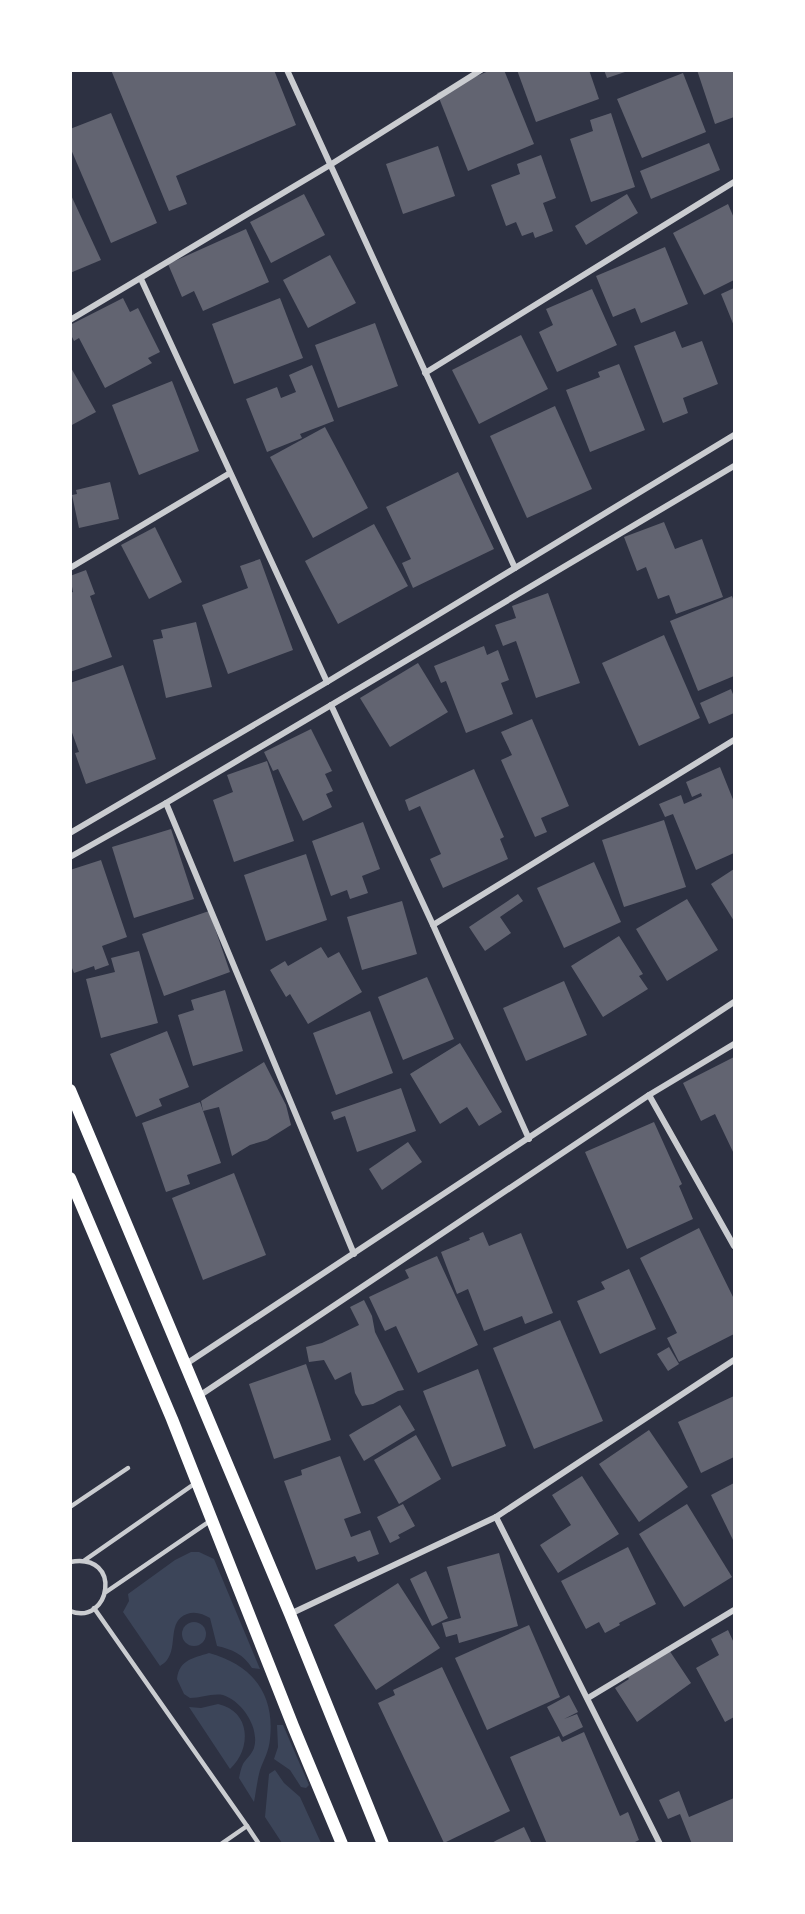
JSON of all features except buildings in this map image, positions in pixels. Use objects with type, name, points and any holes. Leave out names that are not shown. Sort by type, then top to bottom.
[{"type":"main road","points":[[70,1090],[290,1614],[383,1844]]},
{"type":"main road","points":[[70,1178],[342,1844]]},
{"type":"street","points":[[287,70],[514,568]]},
{"type":"street","points":[[70,320],[330,165],[481,70]]},
{"type":"street","points":[[425,373],[734,184]]},
{"type":"street","points":[[141,279],[327,682]]},
{"type":"street","points":[[70,833],[327,682],[735,435]]},
{"type":"street","points":[[70,857],[166,803],[735,466]]},
{"type":"street","points":[[70,568],[230,473]]},
{"type":"street","points":[[331,705],[433,925],[528,1139]]},
{"type":"street","points":[[433,925],[735,740]]},
{"type":"street","points":[[166,803],[354,1254]]},
{"type":"street","points":[[186,1364],[735,1002]]},
{"type":"street","points":[[198,1396],[649,1095],[735,1044]]},
{"type":"street","points":[[649,1095],[735,1246]]},
{"type":"street","points":[[290,1614],[496,1517],[735,1360]]},
{"type":"street","points":[[496,1517],[660,1844]]},
{"type":"street","points":[[588,1698],[735,1610]]},
{"type":"lane","points":[[70,1507],[128,1468]]},
{"type":"lane","points":[[70,1562],[85,1560],[196,1482]]},
{"type":"lane","points":[[106,1592],[211,1520]]},
{"type":"lane","points":[[72,1613],[88,1612],[100,1605],[106,1592],[105,1578],[98,1567],[85,1560]]},
{"type":"lane","points":[[94,1608],[259,1844]]},
{"type":"lane","points":[[221,1844],[247,1826]]},
{"type":"shaded area","points":[[191,1552],[199,1552],[214,1559],[260,1669],[252,1668],[237,1653],[217,1646],[210,1618],[193,1613],[181,1617],[177,1622],[170,1654],[160,1666],[123,1612],[129,1601],[128,1594],[175,1560]]},
{"type":"shaded area","points":[[194,1622],[199,1623],[205,1629],[205,1639],[199,1645],[194,1646],[189,1645],[183,1639],[182,1634],[183,1629],[189,1623]]},
{"type":"shaded area","points":[[209,1653],[224,1658],[249,1673],[258,1683],[269,1708],[271,1723],[269,1743],[260,1770],[254,1802],[239,1778],[243,1764],[254,1748],[254,1732],[248,1716],[237,1703],[223,1695],[190,1698],[184,1694],[177,1679],[184,1664],[192,1658]]},
{"type":"shaded area","points":[[218,1704],[237,1714],[245,1732],[242,1751],[230,1769],[189,1707],[201,1708]]},
{"type":"shaded area","points":[[277,1725],[283,1725],[309,1785],[306,1788],[301,1787],[290,1770],[274,1759],[278,1747]]},
{"type":"shaded area","points":[[275,1770],[284,1783],[300,1797],[321,1843],[282,1843],[265,1817],[269,1774]]}]
